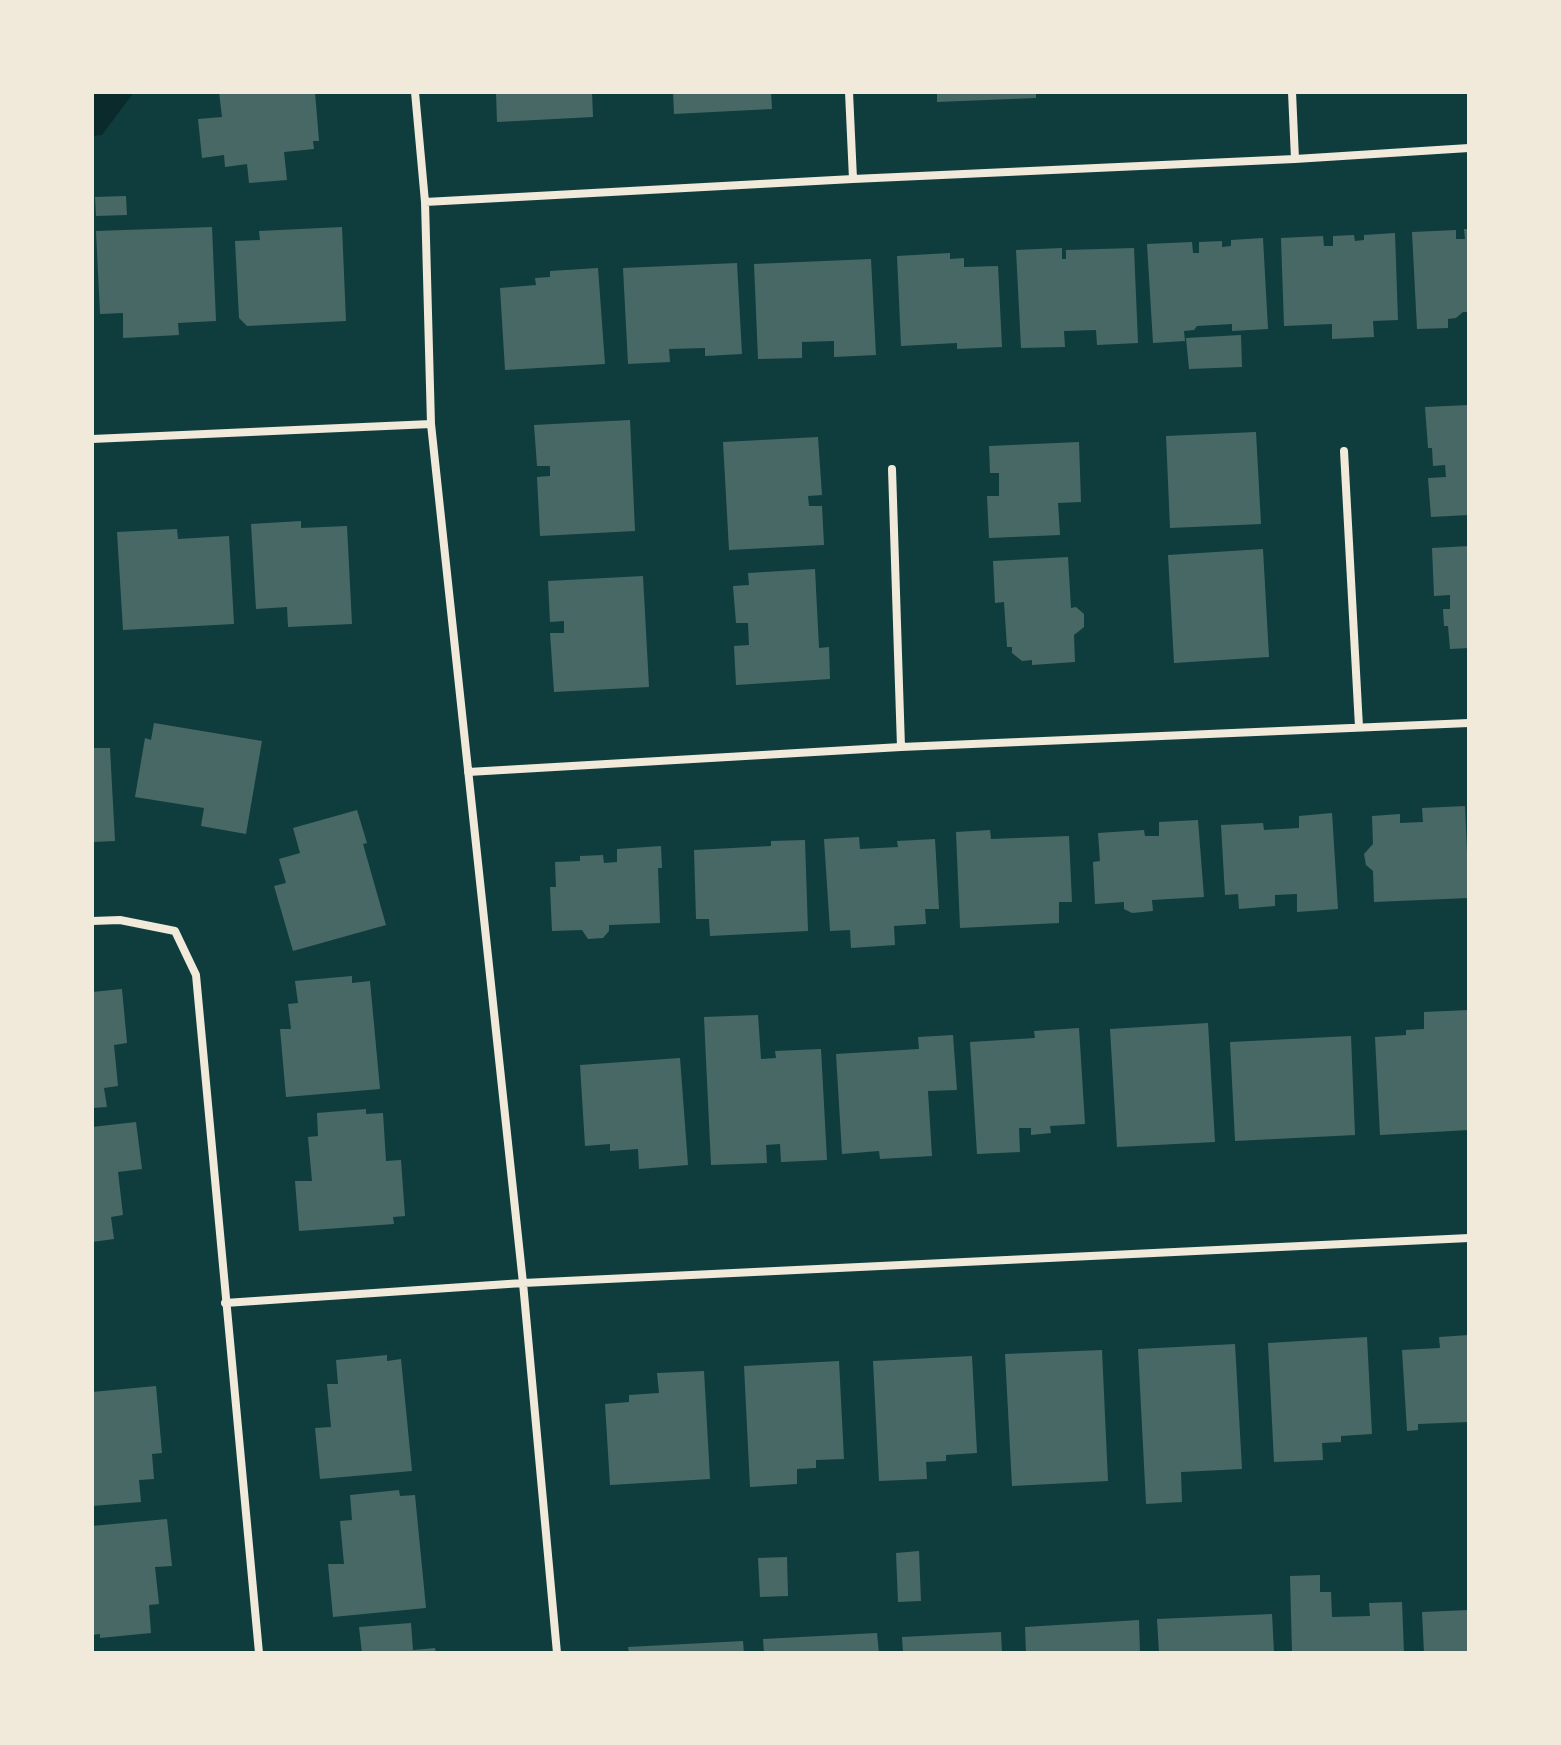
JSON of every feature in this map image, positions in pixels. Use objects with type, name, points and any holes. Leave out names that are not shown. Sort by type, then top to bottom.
[{"type":"street","points":[[415,92],[425,202],[431,424],[523,1283],[557,1653]]},
{"type":"street","points":[[849,92],[853,179]]},
{"type":"street","points":[[1292,92],[1295,159]]},
{"type":"street","points":[[425,202],[1469,148]]},
{"type":"street","points":[[92,439],[431,424]]},
{"type":"street","points":[[1344,451],[1359,727]]},
{"type":"street","points":[[892,469],[901,747]]},
{"type":"street","points":[[468,772],[901,747],[1469,723]]},
{"type":"street","points":[[92,921],[120,920],[175,931],[196,975],[259,1653]]},
{"type":"street","points":[[225,1303],[523,1283],[1469,1238]]},
{"type":"water","points":[[92,92],[134,92],[102,135],[92,136]]},
{"type":"building","points":[[219,92],[315,92],[319,141],[313,141],[314,149],[284,152],[287,180],[249,183],[247,164],[225,167],[224,155],[202,158],[198,119],[222,117]]},
{"type":"building","points":[[496,92],[592,92],[593,117],[497,122]]},
{"type":"building","points":[[673,92],[771,92],[772,109],[674,114]]},
{"type":"building","points":[[937,92],[1036,92],[1036,98],[937,102]]},
{"type":"building","points":[[126,196],[127,215],[96,216],[95,197]]},
{"type":"building","points":[[212,227],[216,321],[178,323],[179,335],[123,338],[123,313],[100,314],[96,231]]},
{"type":"building","points":[[342,227],[346,321],[247,326],[239,318],[235,241],[260,240],[259,231]]},
{"type":"building","points":[[1464,229],[1469,229],[1469,312],[1448,319],[1448,328],[1417,329],[1412,232],[1456,230],[1456,239],[1465,239]]},
{"type":"building","points":[[1395,233],[1398,320],[1373,321],[1374,337],[1332,339],[1332,324],[1284,326],[1281,238],[1323,236],[1324,246],[1333,246],[1333,236],[1354,235],[1355,241],[1364,240],[1364,235]]},
{"type":"building","points":[[1263,238],[1268,329],[1232,331],[1232,324],[1197,326],[1194,330],[1184,331],[1185,341],[1153,343],[1147,244],[1192,242],[1193,253],[1199,253],[1199,242],[1222,241],[1222,247],[1231,246],[1231,240]]},
{"type":"building","points":[[1062,248],[1062,259],[1066,259],[1066,250],[1134,248],[1138,343],[1097,345],[1096,330],[1064,331],[1065,347],[1021,348],[1016,250]]},
{"type":"building","points":[[950,253],[950,259],[964,258],[964,267],[998,266],[1002,347],[957,349],[957,343],[901,346],[897,256]]},
{"type":"building","points":[[871,259],[876,355],[834,357],[834,341],[802,342],[802,358],[758,359],[754,264]]},
{"type":"building","points":[[737,263],[742,354],[705,356],[705,348],[669,349],[670,362],[628,364],[623,268]]},
{"type":"building","points":[[598,268],[605,364],[505,370],[500,288],[536,285],[535,278],[550,277],[550,271]]},
{"type":"building","points":[[1241,335],[1242,367],[1189,369],[1186,338]]},
{"type":"building","points":[[1469,405],[1469,515],[1431,517],[1428,478],[1446,477],[1445,465],[1433,466],[1432,448],[1428,448],[1425,407]]},
{"type":"building","points":[[630,420],[635,531],[540,536],[537,477],[550,476],[550,466],[537,466],[534,425]]},
{"type":"building","points":[[1256,432],[1261,524],[1170,528],[1166,436]]},
{"type":"building","points":[[818,437],[822,495],[808,496],[809,506],[822,506],[824,545],[729,550],[723,442]]},
{"type":"building","points":[[1079,442],[1081,502],[1058,503],[1060,535],[989,538],[987,496],[999,496],[999,473],[990,473],[989,446]]},
{"type":"building","points":[[301,521],[301,528],[347,526],[352,624],[288,627],[287,607],[256,609],[251,524]]},
{"type":"building","points":[[177,529],[178,539],[229,536],[234,624],[123,630],[117,532]]},
{"type":"building","points":[[1469,546],[1469,648],[1450,649],[1443,609],[1450,609],[1450,595],[1434,596],[1432,548]]},
{"type":"building","points":[[1263,549],[1269,657],[1174,663],[1168,555]]},
{"type":"building","points":[[1068,557],[1071,608],[1076,607],[1084,614],[1084,627],[1074,635],[1075,662],[1032,665],[1032,660],[1022,661],[1012,653],[1012,647],[1007,647],[1004,602],[995,603],[993,561]]},
{"type":"building","points":[[815,569],[819,648],[829,647],[830,679],[736,685],[734,646],[749,645],[748,623],[736,623],[733,586],[749,585],[748,573]]},
{"type":"building","points":[[643,576],[649,687],[554,692],[550,633],[564,633],[564,621],[550,622],[548,581]]},
{"type":"building","points":[[154,723],[262,741],[246,834],[201,826],[204,808],[135,797],[145,738],[151,740]]},
{"type":"building","points":[[92,748],[110,748],[115,841],[92,842]]},
{"type":"building","points":[[1465,806],[1469,898],[1374,902],[1373,871],[1366,865],[1364,854],[1373,844],[1372,816],[1400,814],[1400,823],[1423,822],[1422,808]]},
{"type":"building","points":[[357,810],[367,843],[363,844],[386,925],[293,951],[274,886],[286,883],[279,859],[300,853],[293,828]]},
{"type":"building","points":[[1332,813],[1338,909],[1297,912],[1297,894],[1275,895],[1275,906],[1239,909],[1238,894],[1225,895],[1221,825],[1263,823],[1264,830],[1299,828],[1299,816]]},
{"type":"building","points":[[1198,820],[1204,897],[1152,900],[1153,911],[1132,913],[1124,909],[1124,902],[1095,904],[1093,862],[1100,861],[1098,833],[1144,830],[1145,836],[1159,836],[1159,822]]},
{"type":"building","points":[[990,830],[991,839],[1069,836],[1072,902],[1059,902],[1059,923],[960,928],[956,832]]},
{"type":"building","points":[[859,837],[860,849],[898,847],[897,841],[935,839],[939,909],[925,909],[926,924],[894,926],[895,945],[851,948],[850,930],[830,931],[824,839]]},
{"type":"building","points":[[805,840],[808,931],[710,936],[709,919],[696,919],[694,850],[771,846],[771,841]]},
{"type":"building","points":[[661,846],[662,868],[658,868],[660,923],[609,925],[609,931],[603,938],[588,939],[582,930],[552,931],[550,887],[556,887],[555,862],[580,861],[580,856],[603,855],[604,863],[617,862],[617,849]]},
{"type":"building","points":[[352,976],[352,983],[370,981],[380,1089],[286,1097],[280,1029],[291,1029],[288,1004],[298,1003],[295,981]]},
{"type":"building","points":[[122,989],[127,1043],[114,1045],[118,1086],[104,1088],[107,1107],[92,1108],[92,992]]},
{"type":"building","points":[[1469,1010],[1469,1130],[1380,1135],[1375,1037],[1406,1035],[1406,1030],[1424,1029],[1424,1012]]},
{"type":"building","points":[[758,1015],[761,1059],[776,1058],[775,1051],[821,1049],[827,1160],[781,1162],[780,1144],[766,1145],[767,1163],[711,1165],[704,1017]]},
{"type":"building","points":[[1208,1023],[1215,1142],[1117,1147],[1110,1029]]},
{"type":"building","points":[[1079,1028],[1085,1124],[1050,1126],[1051,1133],[1031,1135],[1031,1128],[1019,1128],[1020,1152],[977,1154],[970,1042],[1035,1038],[1034,1031]]},
{"type":"building","points":[[953,1035],[957,1090],[928,1091],[932,1156],[880,1159],[879,1151],[842,1154],[836,1054],[919,1049],[918,1037]]},
{"type":"building","points":[[1351,1036],[1355,1135],[1235,1141],[1230,1042]]},
{"type":"building","points":[[680,1058],[688,1165],[639,1169],[638,1149],[610,1151],[610,1144],[585,1146],[580,1065]]},
{"type":"building","points":[[366,1109],[366,1114],[383,1113],[386,1161],[401,1160],[405,1216],[393,1217],[394,1224],[299,1231],[295,1181],[312,1181],[308,1137],[318,1136],[317,1113]]},
{"type":"building","points":[[136,1122],[142,1169],[118,1172],[123,1215],[111,1217],[114,1239],[92,1242],[92,1127]]},
{"type":"building","points":[[1469,1335],[1469,1422],[1418,1424],[1418,1430],[1407,1431],[1402,1350],[1440,1348],[1439,1337]]},
{"type":"building","points":[[1367,1337],[1372,1434],[1341,1436],[1341,1442],[1322,1443],[1323,1460],[1274,1462],[1268,1343]]},
{"type":"building","points":[[1235,1344],[1242,1469],[1181,1472],[1182,1502],[1146,1504],[1138,1349]]},
{"type":"building","points":[[1102,1350],[1108,1481],[1012,1486],[1005,1354]]},
{"type":"building","points":[[387,1355],[387,1361],[401,1359],[412,1471],[320,1479],[315,1428],[331,1427],[327,1384],[338,1384],[336,1360]]},
{"type":"building","points":[[972,1356],[977,1453],[946,1455],[946,1461],[926,1462],[927,1479],[879,1481],[873,1361]]},
{"type":"building","points":[[839,1361],[844,1459],[816,1460],[816,1468],[797,1469],[797,1484],[750,1487],[744,1366]]},
{"type":"building","points":[[704,1371],[710,1479],[610,1485],[605,1404],[629,1402],[629,1395],[659,1393],[657,1373]]},
{"type":"building","points":[[156,1386],[162,1453],[152,1454],[154,1479],[139,1480],[141,1502],[92,1506],[92,1392]]},
{"type":"building","points":[[399,1490],[400,1496],[415,1495],[426,1608],[333,1617],[328,1564],[344,1564],[340,1521],[352,1520],[350,1495]]},
{"type":"building","points":[[167,1519],[172,1566],[155,1567],[159,1604],[149,1605],[151,1633],[100,1638],[100,1634],[92,1635],[92,1526]]},
{"type":"building","points":[[919,1551],[921,1601],[898,1602],[896,1553]]},
{"type":"building","points":[[787,1557],[788,1596],[760,1597],[758,1558]]},
{"type":"building","points":[[1320,1575],[1320,1592],[1331,1592],[1332,1617],[1370,1616],[1369,1603],[1402,1602],[1404,1653],[1292,1653],[1290,1576]]},
{"type":"building","points":[[1469,1610],[1469,1653],[1424,1653],[1422,1612]]},
{"type":"building","points":[[1272,1614],[1274,1653],[1159,1653],[1157,1619]]},
{"type":"building","points":[[1139,1620],[1140,1653],[1026,1653],[1025,1627]]},
{"type":"building","points":[[411,1623],[413,1650],[435,1648],[436,1653],[362,1653],[359,1627]]},
{"type":"building","points":[[1001,1632],[1002,1653],[903,1653],[902,1637]]},
{"type":"building","points":[[877,1633],[879,1653],[764,1653],[763,1639]]},
{"type":"building","points":[[743,1641],[744,1653],[629,1653],[628,1647]]}]
